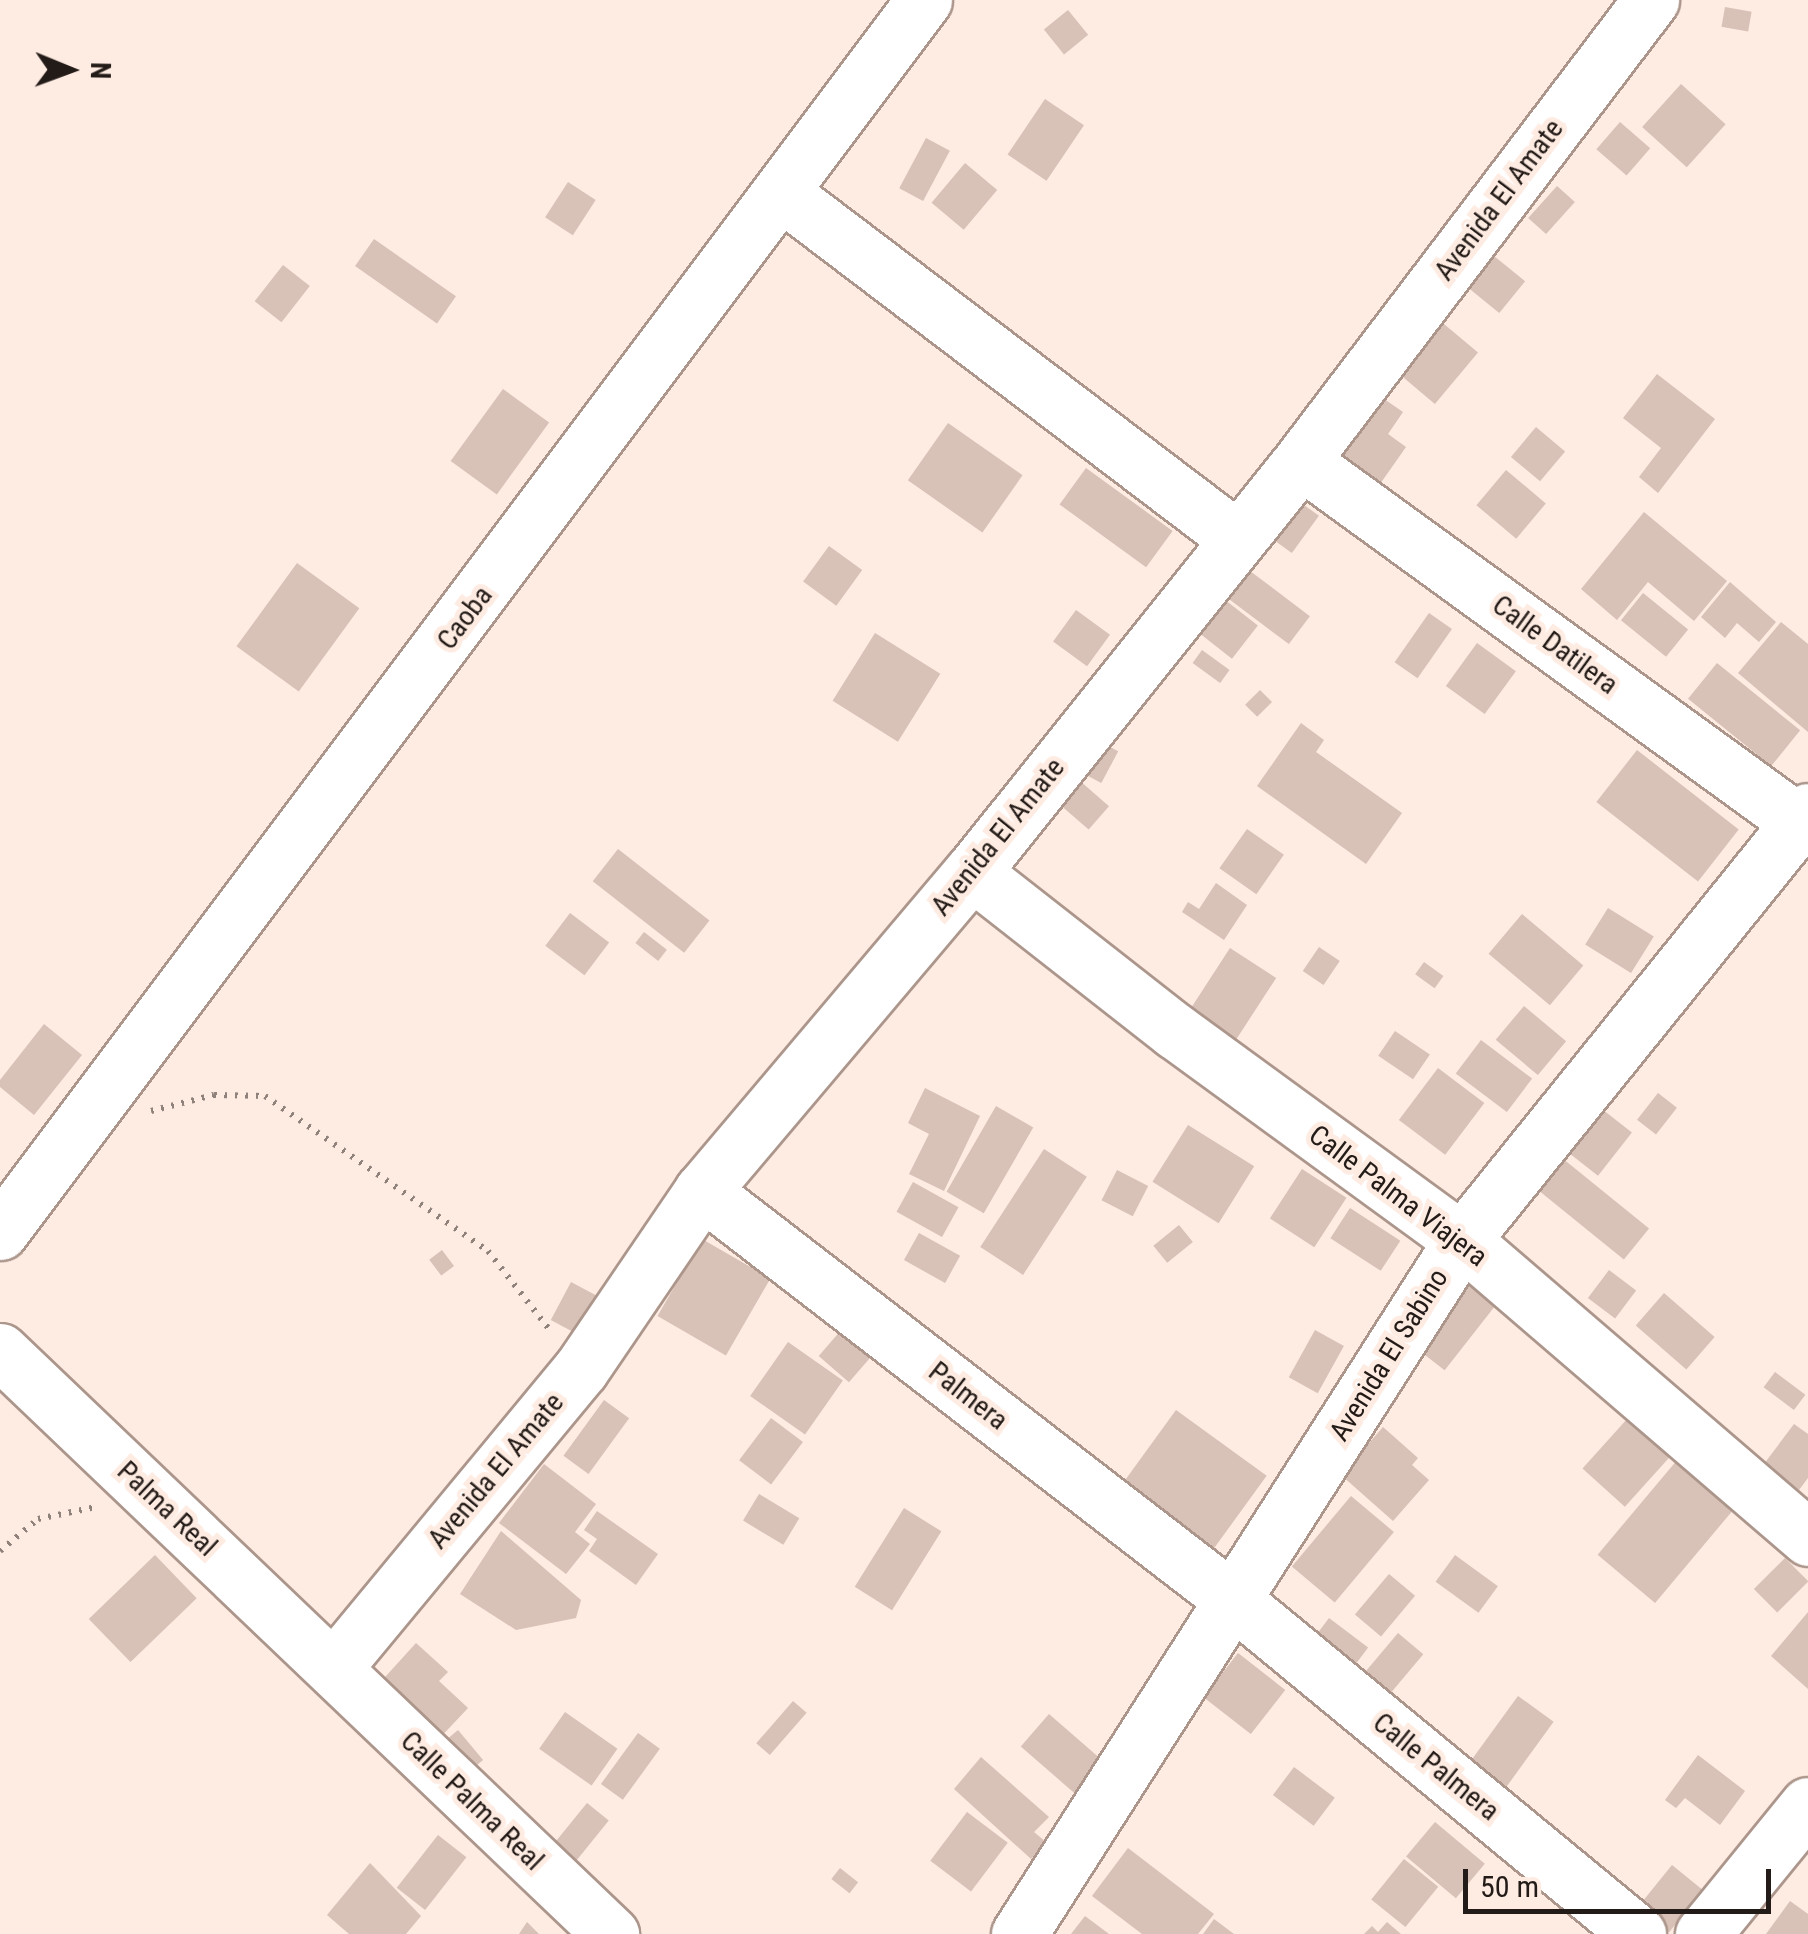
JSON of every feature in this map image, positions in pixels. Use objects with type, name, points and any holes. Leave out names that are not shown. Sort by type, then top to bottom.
[{"type":"street","name":"Caoba","points":[[0,1232],[924,0]]},
{"type":"street","name":"Avenida El Amate","points":[[336,1665],[581,1369],[702,1191],[972,872],[1235,537],[1302,461],[1651,0]]},
{"type":"street","points":[[782,194],[1235,537]]},
{"type":"street","name":"Calle Datilera","points":[[1302,461],[1805,820]]},
{"type":"street","name":"Avenida El Sabino","points":[[1019,1934],[1462,1240],[1805,820]]},
{"type":"street","name":"Calle Palma Viajera","points":[[972,872],[1175,1031],[1462,1240],[1808,1538]]},
{"type":"street","name":"Palmera","points":[[702,1191],[1233,1600]]},
{"type":"street","name":"Palma Real","points":[[0,1351],[336,1665]]},
{"type":"street","name":"Calle Palmera","points":[[1233,1600],[1638,1934]]},
{"type":"street","name":"Calle Palma Real","points":[[336,1665],[476,1810],[611,1934]]},
{"type":"street","points":[[1703,1934],[1808,1806]]},
{"type":"path","points":[[80,1129],[214,1096],[265,1096],[329,1134],[488,1251],[581,1369]]},
{"type":"path","points":[[0,1551],[38,1519],[151,1495]]},
{"type":"building","points":[[1725,7],[1752,12],[1748,31],[1722,27]]},
{"type":"building","points":[[1068,10],[1088,35],[1064,54],[1044,30]]},
{"type":"building","points":[[1681,84],[1726,124],[1687,167],[1642,127]]},
{"type":"building","points":[[1045,99],[1084,125],[1046,181],[1008,155]]},
{"type":"building","points":[[1620,122],[1650,148],[1627,175],[1596,149]]},
{"type":"building","points":[[926,138],[950,151],[923,201],[899,188]]},
{"type":"building","points":[[965,163],[997,190],[964,230],[932,203]]},
{"type":"building","points":[[568,182],[596,200],[573,235],[545,217]]},
{"type":"building","points":[[1557,186],[1575,202],[1546,234],[1528,218]]},
{"type":"building","points":[[374,239],[456,296],[437,323],[355,266]]},
{"type":"building","points":[[1494,256],[1525,281],[1499,313],[1468,288]]},
{"type":"building","points":[[283,265],[310,286],[281,322],[255,301]]},
{"type":"building","points":[[1432,314],[1478,353],[1435,404],[1389,365]]},
{"type":"building","points":[[1657,374],[1715,419],[1658,493],[1639,477],[1661,448],[1623,418]]},
{"type":"building","points":[[503,389],[549,423],[497,495],[451,461]]},
{"type":"building","points":[[1371,390],[1403,412],[1388,434],[1406,447],[1380,484],[1330,450]]},
{"type":"building","points":[[948,423],[1023,475],[982,533],[908,480]]},
{"type":"building","points":[[1536,427],[1565,451],[1540,481],[1511,457]]},
{"type":"building","points":[[1086,468],[1173,531],[1146,567],[1060,504]]},
{"type":"building","points":[[1506,470],[1546,503],[1516,539],[1476,505]]},
{"type":"building","points":[[1293,497],[1319,516],[1292,553],[1266,534]]},
{"type":"building","points":[[1644,512],[1727,581],[1694,621],[1648,582],[1617,620],[1581,589]]},
{"type":"building","points":[[829,546],[862,570],[836,606],[803,582]]},
{"type":"building","points":[[297,563],[359,608],[299,692],[236,646]]},
{"type":"building","points":[[1242,565],[1310,616],[1289,644],[1221,593]]},
{"type":"building","points":[[1730,582],[1776,622],[1759,642],[1737,623],[1725,638],[1701,617]]},
{"type":"building","points":[[1643,593],[1688,630],[1666,657],[1621,620]]},
{"type":"building","points":[[1220,596],[1258,626],[1232,659],[1194,629]]},
{"type":"building","points":[[1076,610],[1110,635],[1087,666],[1053,642]]},
{"type":"building","points":[[1429,613],[1452,629],[1418,678],[1395,662]]},
{"type":"building","points":[[1781,622],[1808,644],[1808,732],[1738,673]]},
{"type":"building","points":[[875,633],[940,674],[898,742],[833,701]]},
{"type":"building","points":[[1477,643],[1516,671],[1485,714],[1446,686]]},
{"type":"building","points":[[1202,650],[1230,670],[1220,683],[1193,663]]},
{"type":"building","points":[[1717,663],[1800,730],[1771,766],[1688,699]]},
{"type":"building","points":[[1260,690],[1272,702],[1257,717],[1245,705]]},
{"type":"building","points":[[1301,723],[1324,740],[1316,752],[1402,813],[1366,864],[1257,786]]},
{"type":"building","points":[[1097,740],[1118,751],[1101,783],[1080,772]]},
{"type":"building","points":[[1637,750],[1739,829],[1698,881],[1596,802]]},
{"type":"building","points":[[1072,774],[1109,806],[1089,830],[1052,797]]},
{"type":"building","points":[[1247,829],[1284,855],[1256,894],[1219,868]]},
{"type":"building","points":[[618,849],[709,920],[684,953],[593,881]]},
{"type":"building","points":[[1216,883],[1247,905],[1224,940],[1182,912],[1188,902],[1199,909]]},
{"type":"building","points":[[1608,908],[1654,937],[1631,973],[1585,944]]},
{"type":"building","points":[[570,913],[609,942],[584,975],[545,946]]},
{"type":"building","points":[[1522,914],[1583,965],[1550,1005],[1489,954]]},
{"type":"building","points":[[644,932],[667,950],[658,961],[635,943]]},
{"type":"building","points":[[1319,947],[1340,961],[1324,985],[1303,971]]},
{"type":"building","points":[[1230,948],[1276,978],[1230,1049],[1184,1019]]},
{"type":"building","points":[[1424,962],[1443,976],[1435,988],[1415,974]]},
{"type":"building","points":[[1524,1006],[1566,1041],[1538,1075],[1496,1040]]},
{"type":"building","points":[[44,1024],[82,1055],[34,1115],[0,1087],[0,1080]]},
{"type":"building","points":[[1395,1031],[1430,1054],[1413,1079],[1378,1056]]},
{"type":"building","points":[[1481,1040],[1532,1079],[1507,1112],[1456,1074]]},
{"type":"building","points":[[1438,1068],[1484,1103],[1445,1155],[1399,1120]]},
{"type":"building","points":[[925,1088],[980,1116],[944,1191],[909,1174],[929,1134],[908,1123]]},
{"type":"building","points":[[1658,1093],[1677,1108],[1656,1135],[1637,1120]]},
{"type":"building","points":[[996,1106],[1033,1128],[984,1213],[946,1192]]},
{"type":"building","points":[[1598,1106],[1632,1132],[1598,1176],[1564,1149]]},
{"type":"building","points":[[1188,1125],[1254,1166],[1219,1223],[1152,1182]]},
{"type":"building","points":[[1044,1149],[1087,1177],[1023,1275],[980,1247]]},
{"type":"building","points":[[1562,1158],[1649,1228],[1624,1260],[1537,1189]]},
{"type":"building","points":[[1302,1169],[1346,1198],[1314,1247],[1270,1218]]},
{"type":"building","points":[[1117,1170],[1148,1186],[1133,1216],[1102,1200]]},
{"type":"building","points":[[913,1182],[958,1207],[942,1237],[897,1212]]},
{"type":"building","points":[[1350,1208],[1400,1241],[1381,1271],[1330,1238]]},
{"type":"building","points":[[1179,1225],[1193,1242],[1167,1263],[1153,1246]]},
{"type":"building","points":[[919,1233],[960,1256],[945,1283],[904,1260]]},
{"type":"building","points":[[702,1239],[770,1278],[726,1356],[658,1316]]},
{"type":"building","points":[[442,1250],[454,1266],[441,1276],[429,1260]]},
{"type":"building","points":[[1609,1270],[1636,1290],[1615,1318],[1588,1298]]},
{"type":"building","points":[[571,1282],[608,1302],[588,1340],[551,1320]]},
{"type":"building","points":[[1468,1282],[1496,1304],[1445,1370],[1416,1348]]},
{"type":"building","points":[[1664,1293],[1715,1337],[1686,1369],[1636,1325]]},
{"type":"building","points":[[843,1328],[873,1354],[849,1382],[819,1356]]},
{"type":"building","points":[[1315,1330],[1344,1346],[1318,1393],[1289,1377]]},
{"type":"building","points":[[788,1342],[843,1380],[805,1434],[750,1396]]},
{"type":"building","points":[[1775,1372],[1805,1395],[1794,1410],[1764,1387]]},
{"type":"building","points":[[604,1400],[629,1418],[589,1474],[563,1456]]},
{"type":"building","points":[[1176,1410],[1267,1476],[1210,1553],[1120,1488]]},
{"type":"building","points":[[771,1418],[803,1442],[771,1484],[739,1460]]},
{"type":"building","points":[[1628,1418],[1670,1456],[1625,1507],[1582,1469]]},
{"type":"building","points":[[1794,1424],[1808,1434],[1808,1478],[1799,1490],[1764,1464]]},
{"type":"building","points":[[1383,1427],[1418,1458],[1412,1465],[1429,1480],[1393,1521],[1341,1475]]},
{"type":"building","points":[[1678,1459],[1735,1507],[1655,1603],[1598,1555]]},
{"type":"building","points":[[544,1464],[596,1504],[575,1532],[590,1544],[566,1574],[499,1523]]},
{"type":"building","points":[[759,1494],[799,1518],[783,1545],[743,1521]]},
{"type":"building","points":[[1351,1496],[1394,1532],[1335,1602],[1292,1566]]},
{"type":"building","points":[[904,1508],[941,1531],[892,1610],[855,1587]]},
{"type":"building","points":[[597,1511],[658,1554],[636,1585],[589,1551],[597,1539],[584,1530]]},
{"type":"building","points":[[501,1531],[581,1600],[576,1618],[516,1630],[460,1594]]},
{"type":"building","points":[[155,1555],[197,1598],[131,1662],[89,1619]]},
{"type":"building","points":[[1455,1555],[1498,1586],[1478,1613],[1436,1582]]},
{"type":"building","points":[[1785,1558],[1808,1582],[1777,1612],[1754,1589]]},
{"type":"building","points":[[1389,1574],[1415,1596],[1381,1636],[1355,1615]]},
{"type":"building","points":[[1808,1612],[1808,1689],[1771,1656]]},
{"type":"building","points":[[1329,1618],[1368,1647],[1351,1671],[1312,1641]]},
{"type":"building","points":[[1398,1633],[1423,1654],[1390,1694],[1365,1673]]},
{"type":"building","points":[[416,1643],[448,1672],[439,1681],[468,1708],[436,1742],[376,1687]]},
{"type":"building","points":[[1238,1653],[1285,1690],[1251,1734],[1204,1697]]},
{"type":"building","points":[[1518,1696],[1554,1722],[1503,1791],[1467,1766]]},
{"type":"building","points":[[793,1701],[807,1713],[770,1755],[756,1743]]},
{"type":"building","points":[[565,1712],[617,1749],[592,1786],[539,1749]]},
{"type":"building","points":[[1049,1714],[1106,1763],[1077,1796],[1021,1746]]},
{"type":"building","points":[[458,1730],[483,1760],[465,1775],[440,1745]]},
{"type":"building","points":[[638,1733],[660,1749],[623,1800],[601,1784]]},
{"type":"building","points":[[1698,1755],[1745,1791],[1720,1825],[1685,1798],[1676,1808],[1665,1800]]},
{"type":"building","points":[[981,1757],[1049,1817],[1034,1832],[1046,1842],[1031,1859],[954,1789]]},
{"type":"building","points":[[1294,1767],[1335,1798],[1314,1826],[1273,1795]]},
{"type":"building","points":[[587,1803],[609,1821],[565,1874],[544,1857]]},
{"type":"building","points":[[967,1812],[1008,1843],[971,1891],[930,1861]]},
{"type":"building","points":[[1435,1822],[1485,1864],[1456,1898],[1406,1856]]},
{"type":"building","points":[[438,1835],[466,1857],[425,1910],[397,1888]]},
{"type":"building","points":[[1128,1848],[1214,1914],[1198,1934],[1142,1934],[1092,1896]]},
{"type":"building","points":[[1404,1859],[1438,1887],[1405,1927],[1371,1899]]},
{"type":"building","points":[[370,1863],[421,1916],[406,1934],[349,1934],[327,1915]]},
{"type":"building","points":[[1672,1865],[1703,1890],[1669,1932],[1638,1907]]},
{"type":"building","points":[[840,1868],[858,1882],[850,1893],[831,1879]]},
{"type":"building","points":[[1790,1901],[1808,1914],[1808,1934],[1766,1934]]},
{"type":"building","points":[[1085,1916],[1109,1934],[1071,1934]]},
{"type":"building","points":[[1214,1919],[1234,1934],[1203,1934]]},
{"type":"building","points":[[527,1922],[539,1934],[519,1934]]},
{"type":"building","points":[[1387,1922],[1401,1934],[1364,1934],[1372,1926],[1378,1932]]}]
